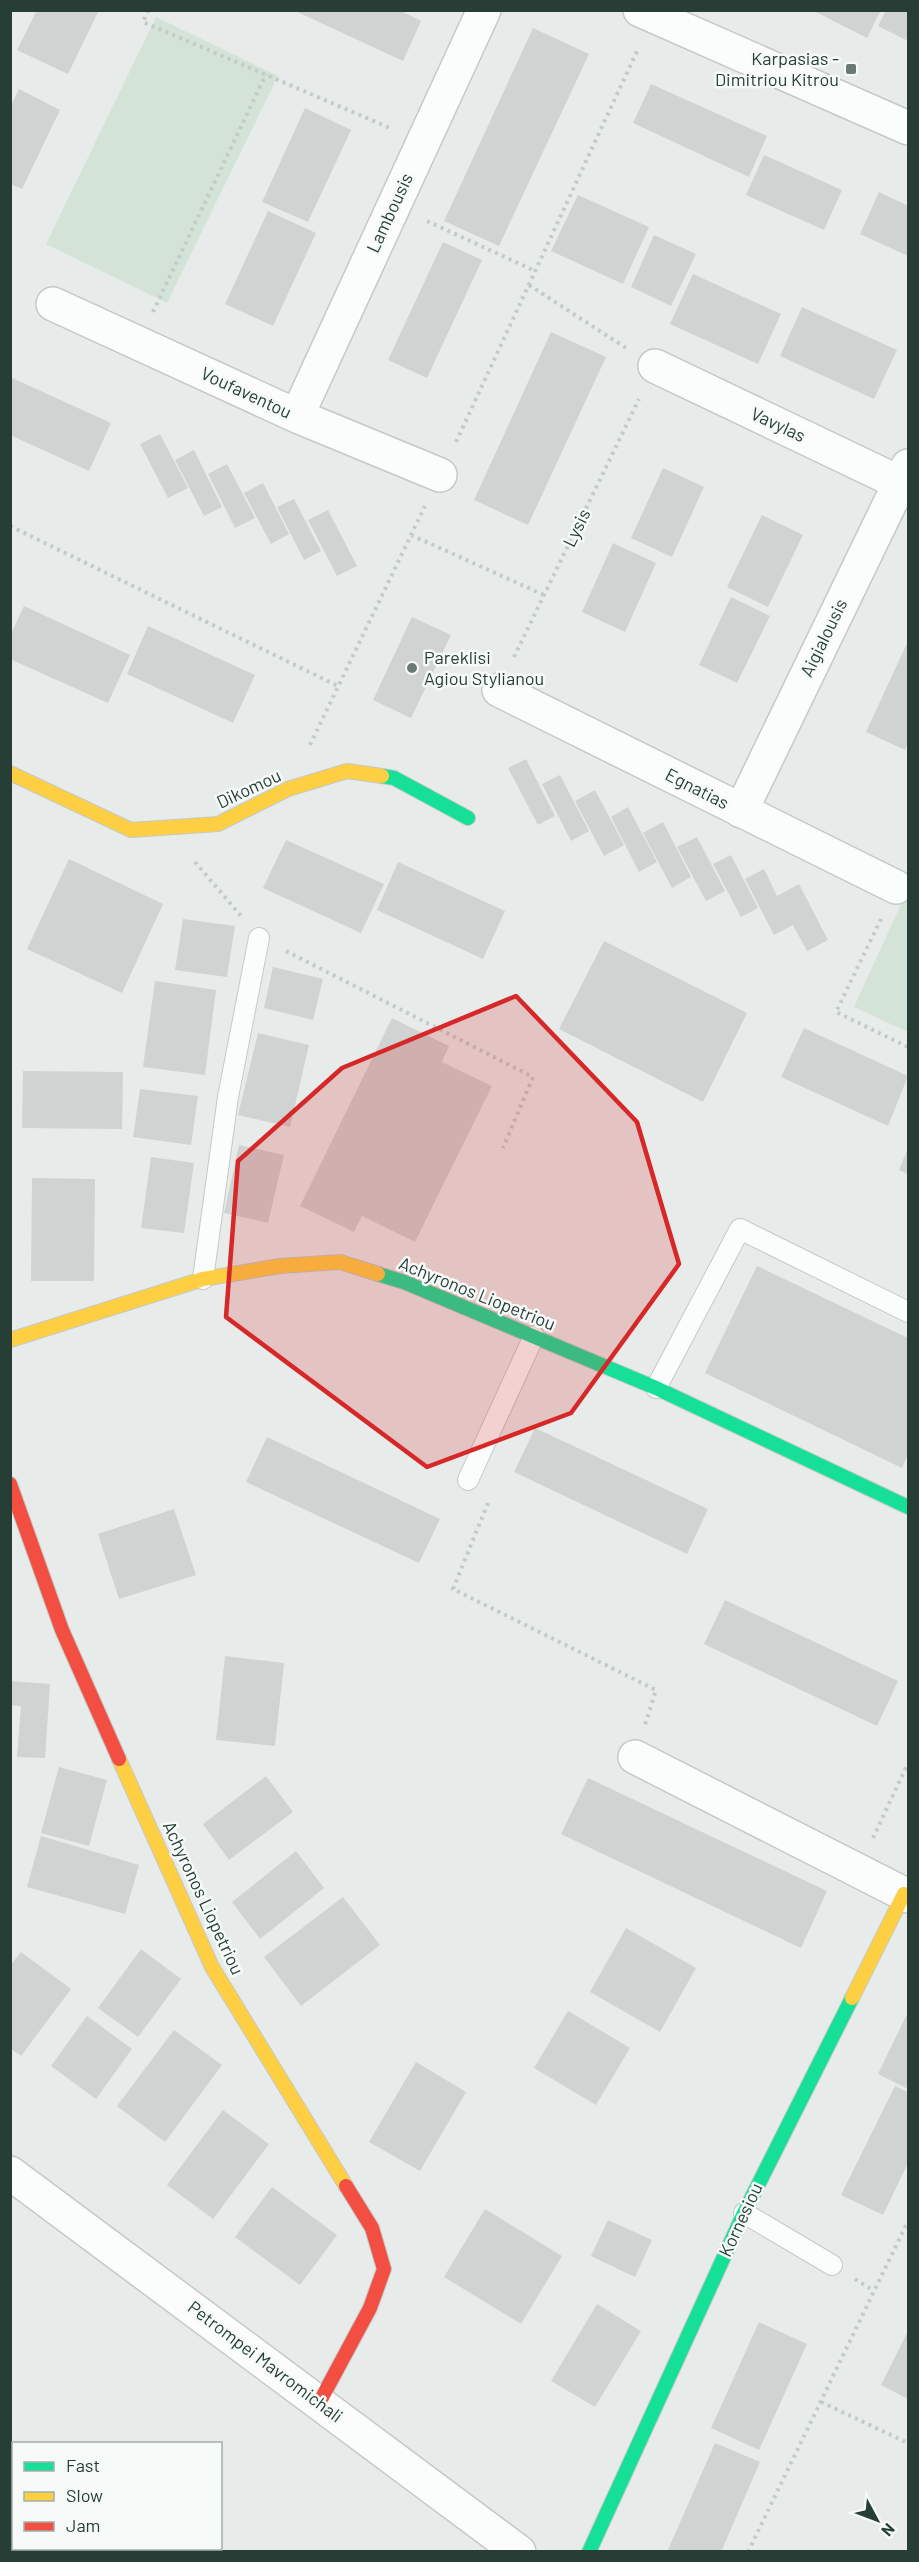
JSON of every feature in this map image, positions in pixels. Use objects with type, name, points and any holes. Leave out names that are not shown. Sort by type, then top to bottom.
[{"type":"street","name":"Lambousis","points":[[297,417],[484,10]]},
{"type":"street","points":[[647,13],[909,128]]},
{"type":"street","name":"Voufaventou","points":[[53,304],[297,417],[440,475]]},
{"type":"street","name":"Vavylas","points":[[655,366],[904,474]]},
{"type":"street","name":"Aigialousis","points":[[741,811],[904,474]]},
{"type":"street","name":"Egnatias","points":[[499,690],[896,887]]},
{"type":"street","name":"Dikomou","points":[[10,772],[131,830],[218,824],[288,789],[347,771],[394,778],[468,818]]},
{"type":"street","name":"Achyronos Liopetriou","points":[[10,1340],[203,1279],[280,1266],[339,1262],[404,1282],[656,1388],[909,1507]]},
{"type":"street","name":"Achyronos Liopetriou","points":[[10,1484],[62,1630],[212,1967],[372,2228],[384,2269],[370,2308],[319,2403]]},
{"type":"street","name":"Kornesiou","points":[[589,2552],[744,2213],[906,1895],[635,1757]]},
{"type":"street","name":"Petrompei Mavromichali","points":[[10,2173],[519,2552]]},
{"type":"lane","points":[[203,1279],[228,1097],[260,938]]},
{"type":"lane","points":[[656,1388],[740,1229],[909,1312]]},
{"type":"lane","points":[[468,1480],[534,1336]]},
{"type":"lane","points":[[744,2213],[832,2265]]},
{"type":"path","points":[[148,10],[143,21],[423,142]]},
{"type":"path","points":[[288,789],[529,285],[647,13]]},
{"type":"path","points":[[138,343],[266,74]]},
{"type":"path","points":[[394,206],[535,270]]},
{"type":"path","points":[[529,285],[655,366]]},
{"type":"path","name":"Lysis","points":[[499,690],[655,366]]},
{"type":"path","points":[[10,526],[338,686]]},
{"type":"path","points":[[411,535],[544,595]]},
{"type":"path","points":[[165,828],[260,938],[533,1077],[503,1148]]},
{"type":"path","points":[[896,887],[836,1012],[909,1047]]},
{"type":"path","points":[[468,1480],[492,1493],[453,1589],[656,1690],[635,1757]]},
{"type":"path","points":[[858,1870],[909,1763]]},
{"type":"path","points":[[748,2552],[909,2221]]},
{"type":"path","points":[[821,2403],[909,2443]]},
{"type":"highlighted area","points":[[516,996],[637,1122],[679,1264],[571,1413],[427,1467],[226,1317],[238,1161],[342,1068]]},
{"type":"green space","points":[[156,17],[278,76],[167,303],[46,244]]},
{"type":"green space","points":[[908,889],[908,1032],[854,1007]]},
{"type":"building","points":[[37,10],[99,10],[68,74],[17,50]]},
{"type":"building","points":[[293,10],[399,10],[421,21],[403,61]]},
{"type":"building","points":[[812,10],[881,10],[867,38]]},
{"type":"building","points":[[886,10],[908,10],[908,41],[878,26]]},
{"type":"building","points":[[533,28],[589,54],[499,246],[444,221]]},
{"type":"building","points":[[651,84],[767,136],[749,177],[633,123]]},
{"type":"building","points":[[19,89],[60,110],[22,189],[10,184],[10,108]]},
{"type":"building","points":[[305,108],[351,130],[308,222],[262,202]]},
{"type":"building","points":[[764,155],[842,190],[824,230],[746,195]]},
{"type":"building","points":[[879,192],[908,206],[908,256],[860,234]]},
{"type":"building","points":[[578,195],[649,227],[623,284],[551,251]]},
{"type":"building","points":[[268,211],[316,233],[273,326],[225,304]]},
{"type":"building","points":[[654,235],[696,254],[671,306],[631,287]]},
{"type":"building","points":[[443,242],[482,260],[427,378],[388,360]]},
{"type":"building","points":[[693,274],[781,314],[758,364],[670,324]]},
{"type":"building","points":[[802,307],[897,350],[874,399],[780,356]]},
{"type":"building","points":[[551,332],[606,357],[528,525],[474,500]]},
{"type":"building","points":[[10,377],[111,423],[89,471],[10,435]]},
{"type":"building","points":[[160,434],[188,488],[168,498],[140,444]]},
{"type":"building","points":[[194,450],[222,507],[204,516],[175,460]]},
{"type":"building","points":[[227,464],[255,518],[235,528],[208,474]]},
{"type":"building","points":[[663,468],[704,487],[672,557],[631,538]]},
{"type":"building","points":[[263,483],[289,534],[271,544],[244,493]]},
{"type":"building","points":[[294,499],[321,551],[304,560],[277,507]]},
{"type":"building","points":[[328,510],[357,566],[337,576],[308,520]]},
{"type":"building","points":[[762,515],[803,535],[768,607],[727,587]]},
{"type":"building","points":[[613,543],[656,563],[625,632],[582,612]]},
{"type":"building","points":[[731,597],[770,616],[737,683],[699,665]]},
{"type":"building","points":[[24,606],[130,655],[108,703],[10,659],[10,636]]},
{"type":"building","name":"Pareklisi Agiou Stylianou","points":[[412,617],[451,635],[411,718],[373,700]]},
{"type":"building","points":[[148,626],[255,675],[233,723],[127,674]]},
{"type":"building","points":[[908,641],[908,743],[905,750],[866,732]]},
{"type":"building","points":[[526,759],[555,816],[538,825],[508,768]]},
{"type":"building","points":[[560,775],[589,831],[571,841],[542,784]]},
{"type":"building","points":[[595,790],[624,845],[604,856],[575,801]]},
{"type":"building","points":[[628,807],[657,862],[639,872],[611,817]]},
{"type":"building","points":[[663,822],[691,877],[672,888],[643,833]]},
{"type":"building","points":[[697,837],[725,891],[706,901],[677,847]]},
{"type":"building","points":[[286,840],[384,884],[361,933],[263,888]]},
{"type":"building","points":[[731,855],[758,908],[741,917],[713,864]]},
{"type":"building","points":[[69,859],[163,904],[122,993],[27,949]]},
{"type":"building","points":[[398,862],[505,911],[483,959],[377,910]]},
{"type":"building","points":[[764,869],[777,896],[799,884],[828,940],[807,951],[793,925],[774,935],[745,879]]},
{"type":"building","points":[[183,919],[235,926],[227,977],[175,970]]},
{"type":"building","points":[[604,941],[747,1013],[703,1102],[559,1029]]},
{"type":"building","points":[[273,967],[323,979],[313,1020],[264,1008]]},
{"type":"building","points":[[155,981],[216,990],[205,1075],[143,1067]]},
{"type":"building","points":[[392,1018],[449,1046],[442,1062],[492,1086],[415,1242],[362,1216],[354,1232],[300,1206]]},
{"type":"building","points":[[804,1028],[908,1076],[888,1126],[781,1077]]},
{"type":"building","points":[[258,1033],[309,1045],[290,1127],[238,1115]]},
{"type":"building","points":[[23,1071],[123,1072],[122,1129],[22,1128]]},
{"type":"building","points":[[140,1089],[198,1096],[191,1145],[133,1137]]},
{"type":"building","points":[[239,1145],[284,1155],[268,1223],[224,1213]]},
{"type":"building","points":[[908,1148],[908,1174],[899,1170]]},
{"type":"building","points":[[151,1157],[194,1163],[184,1233],[141,1228]]},
{"type":"building","points":[[32,1178],[95,1179],[94,1281],[31,1281]]},
{"type":"building","points":[[757,1266],[908,1338],[908,1454],[902,1468],[705,1373]]},
{"type":"building","points":[[535,1428],[708,1509],[687,1554],[514,1472]]},
{"type":"building","points":[[267,1437],[440,1519],[419,1563],[246,1482]]},
{"type":"building","points":[[174,1509],[196,1575],[119,1599],[98,1534]]},
{"type":"building","points":[[725,1600],[898,1681],[877,1726],[704,1644]]},
{"type":"building","points":[[225,1656],[284,1663],[275,1746],[216,1740]]},
{"type":"building","points":[[10,1681],[50,1684],[45,1758],[17,1757],[21,1706],[10,1705]]},
{"type":"building","points":[[59,1767],[107,1780],[89,1846],[41,1833]]},
{"type":"building","points":[[266,1776],[293,1812],[229,1860],[203,1824]]},
{"type":"building","points":[[588,1778],[827,1891],[801,1948],[561,1834]]},
{"type":"building","points":[[41,1836],[139,1865],[125,1914],[27,1887]]},
{"type":"building","points":[[296,1851],[324,1888],[260,1939],[232,1902]]},
{"type":"building","points":[[343,1897],[380,1945],[301,2006],[264,1957]]},
{"type":"building","points":[[626,1928],[696,1968],[660,2032],[590,1992]]},
{"type":"building","points":[[141,1949],[181,1979],[138,2037],[98,2008]]},
{"type":"building","points":[[21,1952],[71,1989],[21,2056],[10,2048],[10,1966]]},
{"type":"building","points":[[568,2011],[630,2048],[596,2105],[534,2068]]},
{"type":"building","points":[[908,2012],[908,2089],[878,2074]]},
{"type":"building","points":[[87,2016],[132,2049],[96,2099],[51,2066]]},
{"type":"building","points":[[174,2030],[222,2065],[165,2142],[117,2106]]},
{"type":"building","points":[[416,2062],[466,2092],[420,2171],[369,2142]]},
{"type":"building","points":[[895,2086],[908,2092],[908,2163],[883,2215],[841,2195]]},
{"type":"building","points":[[223,2110],[269,2144],[213,2219],[167,2185]]},
{"type":"building","points":[[272,2187],[337,2235],[300,2285],[235,2237]]},
{"type":"building","points":[[485,2209],[562,2256],[521,2324],[444,2277]]},
{"type":"building","points":[[608,2220],[652,2240],[635,2277],[591,2256]]},
{"type":"building","points":[[597,2304],[641,2331],[595,2407],[551,2381]]},
{"type":"building","points":[[759,2322],[807,2344],[759,2450],[711,2428]]},
{"type":"building","points":[[908,2331],[908,2399],[881,2385]]},
{"type":"building","points":[[715,2443],[760,2462],[721,2552],[667,2552]]},
{"type":"building","points":[[10,2517],[12,2518],[12,2550],[40,2550],[39,2552],[10,2552]]},
{"type":"traffic: fast","points":[[382,776],[394,778],[468,818]]},
{"type":"traffic: fast","points":[[378,1274],[404,1282],[656,1388],[908,1507]]},
{"type":"traffic: fast","points":[[589,2552],[744,2213],[852,1998]]},
{"type":"traffic: slow","points":[[10,773],[131,830],[218,824],[288,789],[347,771],[382,776]]},
{"type":"traffic: slow","points":[[10,1340],[203,1279],[280,1266],[340,1262],[378,1274]]},
{"type":"traffic: slow","points":[[119,1759],[212,1967],[346,2186]]},
{"type":"traffic: slow","points":[[852,1998],[904,1894]]},
{"type":"traffic: jam","points":[[10,1484],[62,1630],[119,1759]]},
{"type":"traffic: jam","points":[[319,2403],[370,2308],[384,2269],[372,2228],[346,2186]]},
{"type":"place","name":"Karpasias - Dimitriou Kitrou","points":[[851,69]]},
{"type":"place","name":"Pareklisi Agiou Stylianou","points":[[412,668]]}]
